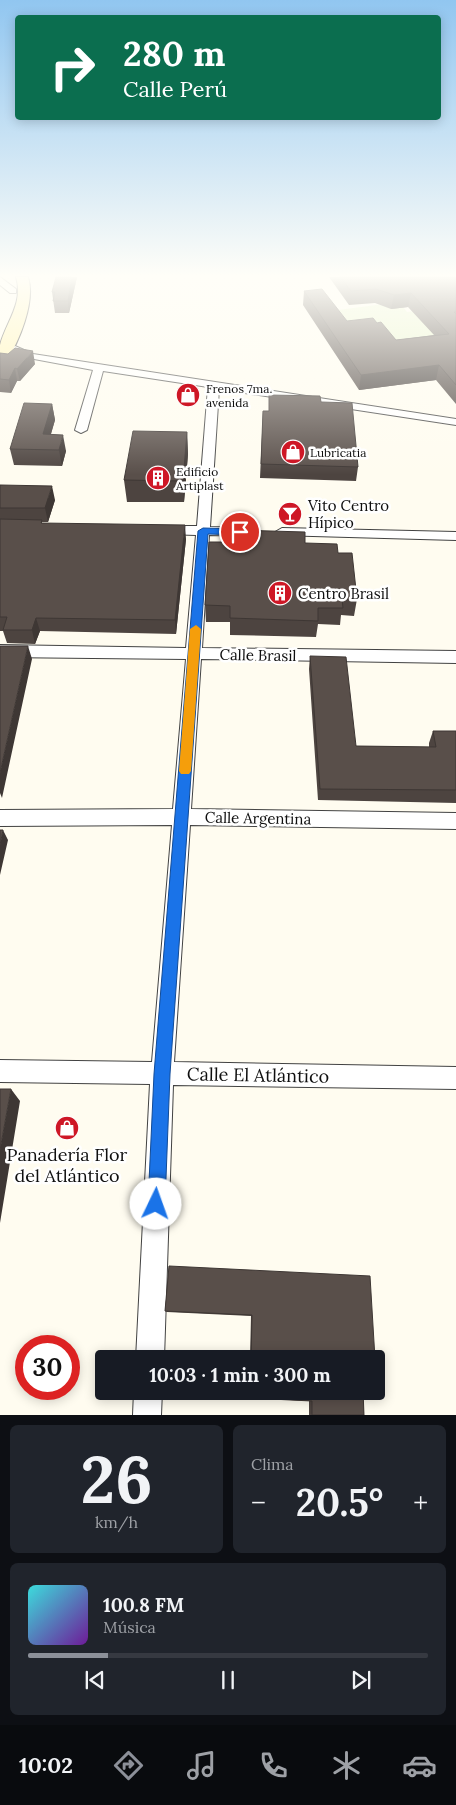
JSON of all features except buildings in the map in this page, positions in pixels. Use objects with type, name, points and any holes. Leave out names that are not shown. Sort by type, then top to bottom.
[{"type":"main road","points":[[0,360],[4,343]]},
{"type":"street","points":[[10,343],[17,350],[32,357]]},
{"type":"street","points":[[0,360],[32,357],[99,366],[456,422]]},
{"type":"street","points":[[81,430],[99,366]]},
{"type":"street","points":[[150,1350],[162,1074],[214,384]]},
{"type":"street","points":[[154,530],[456,536]]},
{"type":"street","name":"Calle Brasil","points":[[0,650],[456,657]]},
{"type":"street","name":"Calle Argentina","points":[[0,818],[181,817],[456,821]]},
{"type":"street","name":"Calle El Atlántico","points":[[0,1071],[456,1078]]},
{"type":"street","points":[[147,1415],[148,1400]]},
{"type":"green space","points":[[381,343],[448,343],[396,350]]},
{"type":"slow traffic","points":[[185,771],[196,629]]},
{"type":"place","name":"Frenos 7ma. avenida","points":[[188,395]]},
{"type":"place","name":"Lubricatia","points":[[293,452]]},
{"type":"place","name":"Edificio Artiplast","points":[[158,478]]},
{"type":"place","name":"Vito Centro Hípico","points":[[290,514]]},
{"type":"place","name":"Centro Brasil","points":[[280,593]]},
{"type":"place","name":"Panadería Flor del Atlántico","points":[[67,1128]]},
{"type":"route","points":[[156,1204],[162,1074],[203,531],[240,532]]}]
